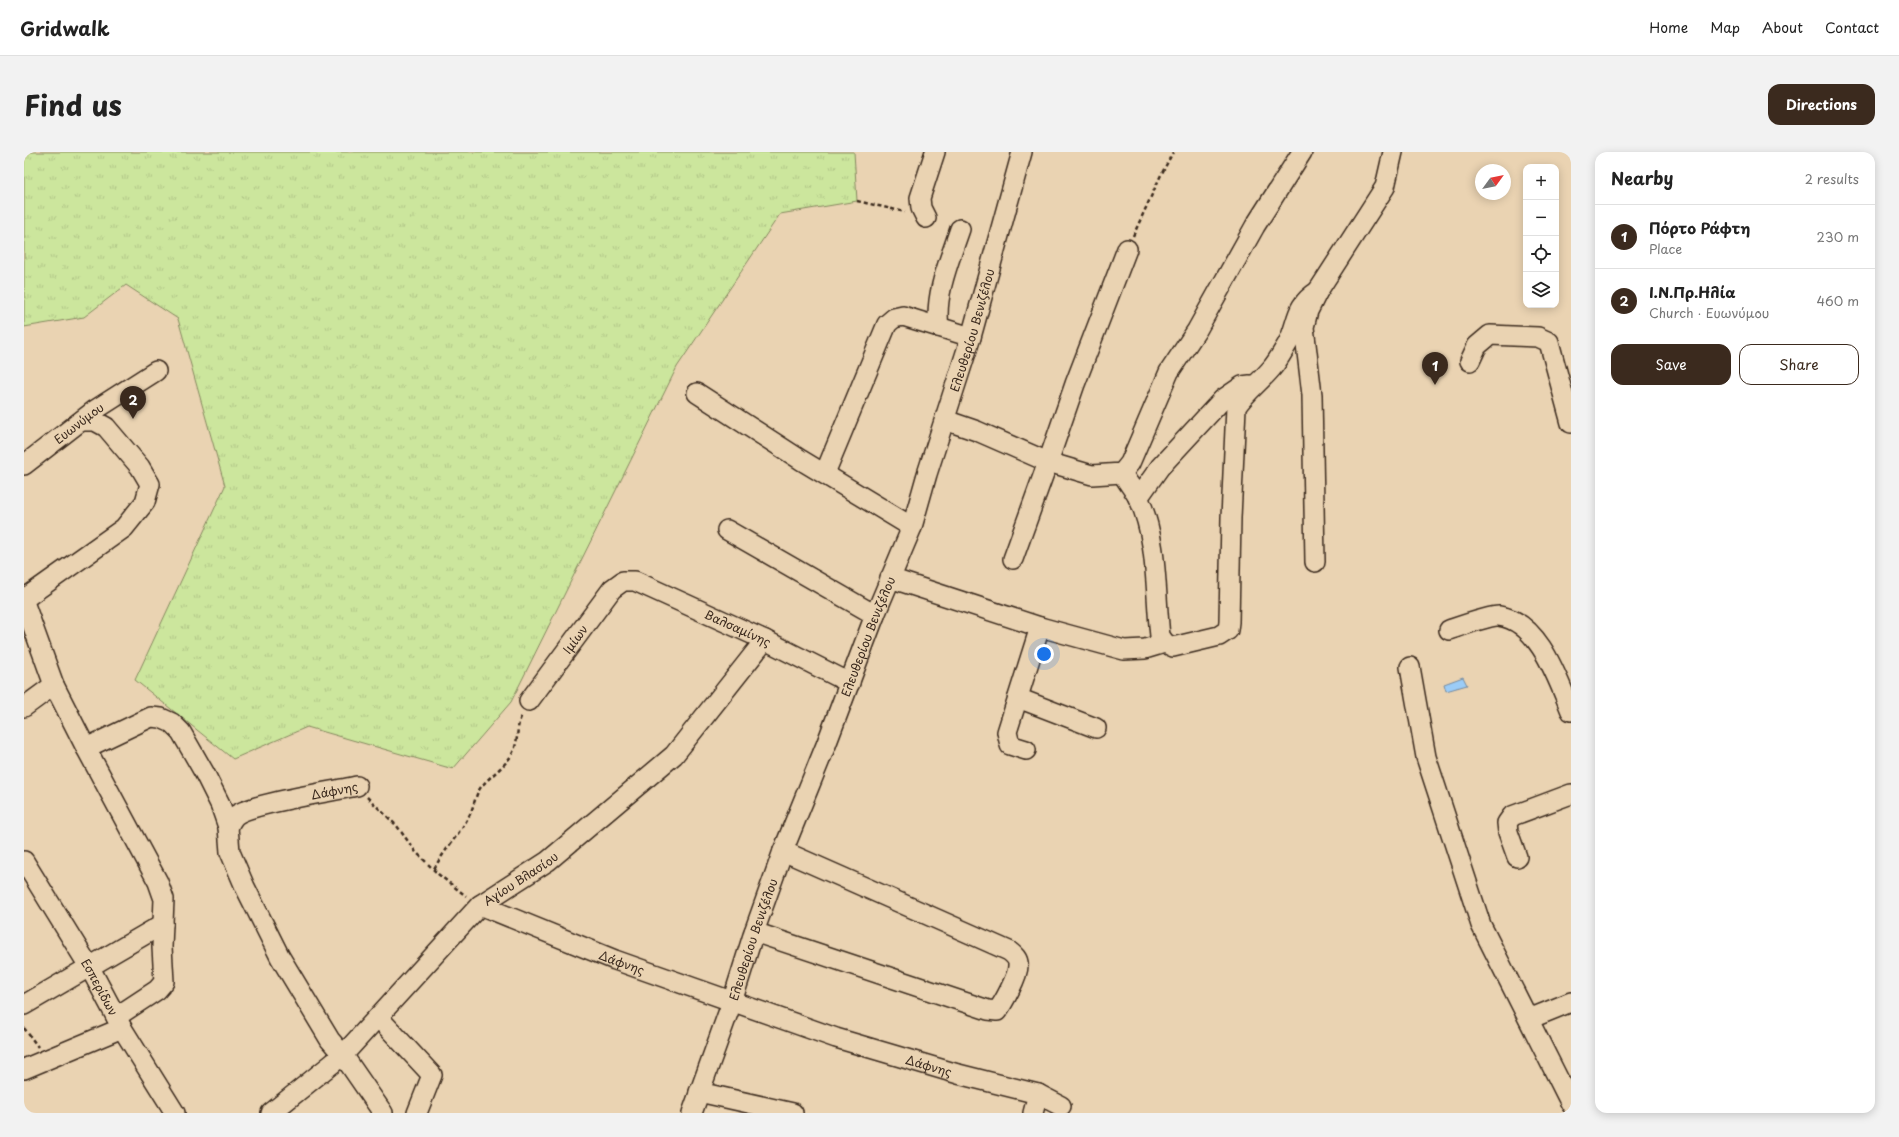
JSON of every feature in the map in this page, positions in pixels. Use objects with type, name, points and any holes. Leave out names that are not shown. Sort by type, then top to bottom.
[{"type":"street","points":[[926,218],[921,208],[920,198],[935,152]]},
{"type":"street","name":"Ελευθερίου Βενιζέλου","points":[[692,1113],[732,1002],[754,932],[783,851],[875,615],[912,526],[971,337],[1022,152]]},
{"type":"street","points":[[945,420],[977,431],[1048,462],[1092,475],[1122,473],[1130,463],[1138,446],[1169,372],[1197,330],[1255,226],[1302,152]]},
{"type":"street","points":[[1315,562],[1312,395],[1304,327],[1308,311],[1318,291],[1385,187],[1393,152]]},
{"type":"street","points":[[939,327],[937,316],[944,277],[960,229]]},
{"type":"street","points":[[1013,559],[1075,384],[1127,249]]},
{"type":"street","points":[[1122,473],[1138,498],[1147,521],[1151,542],[1160,636],[1165,643],[1173,647],[1219,636],[1228,630],[1236,407],[1242,397],[1272,368],[1289,341],[1298,314],[1307,298],[1318,291]]},
{"type":"street","points":[[825,474],[887,324],[894,318],[903,316],[971,337]]},
{"type":"street","points":[[1470,360],[1478,346],[1490,335],[1538,337],[1549,342],[1571,423]]},
{"type":"street","name":"Ευωνύμου","points":[[24,465],[33,456],[95,410],[156,371]]},
{"type":"street","points":[[1138,498],[1160,467],[1223,399],[1242,386],[1255,384]]},
{"type":"street","points":[[697,393],[740,422],[912,526]]},
{"type":"street","points":[[952,398],[977,431]]},
{"type":"street","points":[[24,599],[124,528],[145,502],[150,484],[140,467],[106,427],[95,421],[82,421]]},
{"type":"street","points":[[727,530],[875,615]]},
{"type":"street","points":[[890,578],[1040,627],[1124,650],[1145,649],[1165,643]]},
{"type":"street","name":"Βαλσαμίνης","points":[[623,580],[635,581],[765,640],[850,682]]},
{"type":"street","name":"Ιμίων","points":[[529,701],[612,589],[623,580]]},
{"type":"street","points":[[24,602],[54,684],[86,748],[158,882],[164,899],[162,947],[164,982],[157,990],[119,1022],[24,1070]]},
{"type":"street","points":[[1449,630],[1498,616],[1514,621],[1529,632],[1542,648],[1553,667],[1571,711]]},
{"type":"street","points":[[1026,750],[1010,745],[1007,732],[1040,627]]},
{"type":"street","name":"Αγίου Βλασίου","points":[[271,1113],[343,1055],[480,905],[548,861],[674,755],[765,640]]},
{"type":"street","points":[[1410,667],[1426,757],[1479,918],[1571,1104]]},
{"type":"street","points":[[24,707],[54,684]]},
{"type":"street","points":[[1018,698],[1096,728]]},
{"type":"street","points":[[86,748],[151,717],[161,718],[172,723],[181,732],[205,774],[228,827],[230,852],[280,957],[330,1040],[343,1055],[383,1113]]},
{"type":"street","name":"Δάφνης","points":[[228,827],[236,816],[244,811],[275,802],[357,786]]},
{"type":"street","points":[[1517,857],[1508,832],[1507,823],[1512,816],[1571,794]]},
{"type":"street","points":[[754,932],[988,1010],[996,1011],[1004,1003],[1018,967],[1017,958],[1009,951],[783,851]]},
{"type":"street","name":"Εσπερίδων","points":[[24,861],[90,968],[119,1022],[175,1113]]},
{"type":"street","name":"Δάφνης","points":[[480,905],[615,960],[836,1038],[958,1074],[1038,1094],[1062,1106]]},
{"type":"street","points":[[24,1005],[90,968],[163,924]]},
{"type":"street","points":[[1529,1019],[1571,1002]]},
{"type":"street","points":[[378,1016],[432,1075],[417,1113]]},
{"type":"street","points":[[699,1092],[793,1113]]},
{"type":"street","points":[[1033,1113],[1038,1094]]},
{"type":"path","points":[[1127,249],[1173,152]]},
{"type":"path","points":[[434,869],[444,851],[459,833],[470,815],[480,789],[510,757],[518,741],[519,721],[529,701]]},
{"type":"path","name":"Δάφνης","points":[[357,786],[397,826],[415,851],[461,893],[480,905]]},
{"type":"path","points":[[24,1028],[46,1059]]},
{"type":"green space","points":[[24,152],[854,152],[857,201],[780,214],[677,367],[511,702],[453,769],[307,727],[233,759],[135,680],[225,486],[178,319],[126,285],[84,317],[24,327]]},
{"type":"water","points":[[1463,677],[1467,685],[1446,691],[1444,684]]},
{"type":"place","name":"Πόρτο Ράφτη","points":[[1435,385]]},
{"type":"place","name":"Ι.Ν.Πρ.Ηλία","points":[[133,419]]}]
